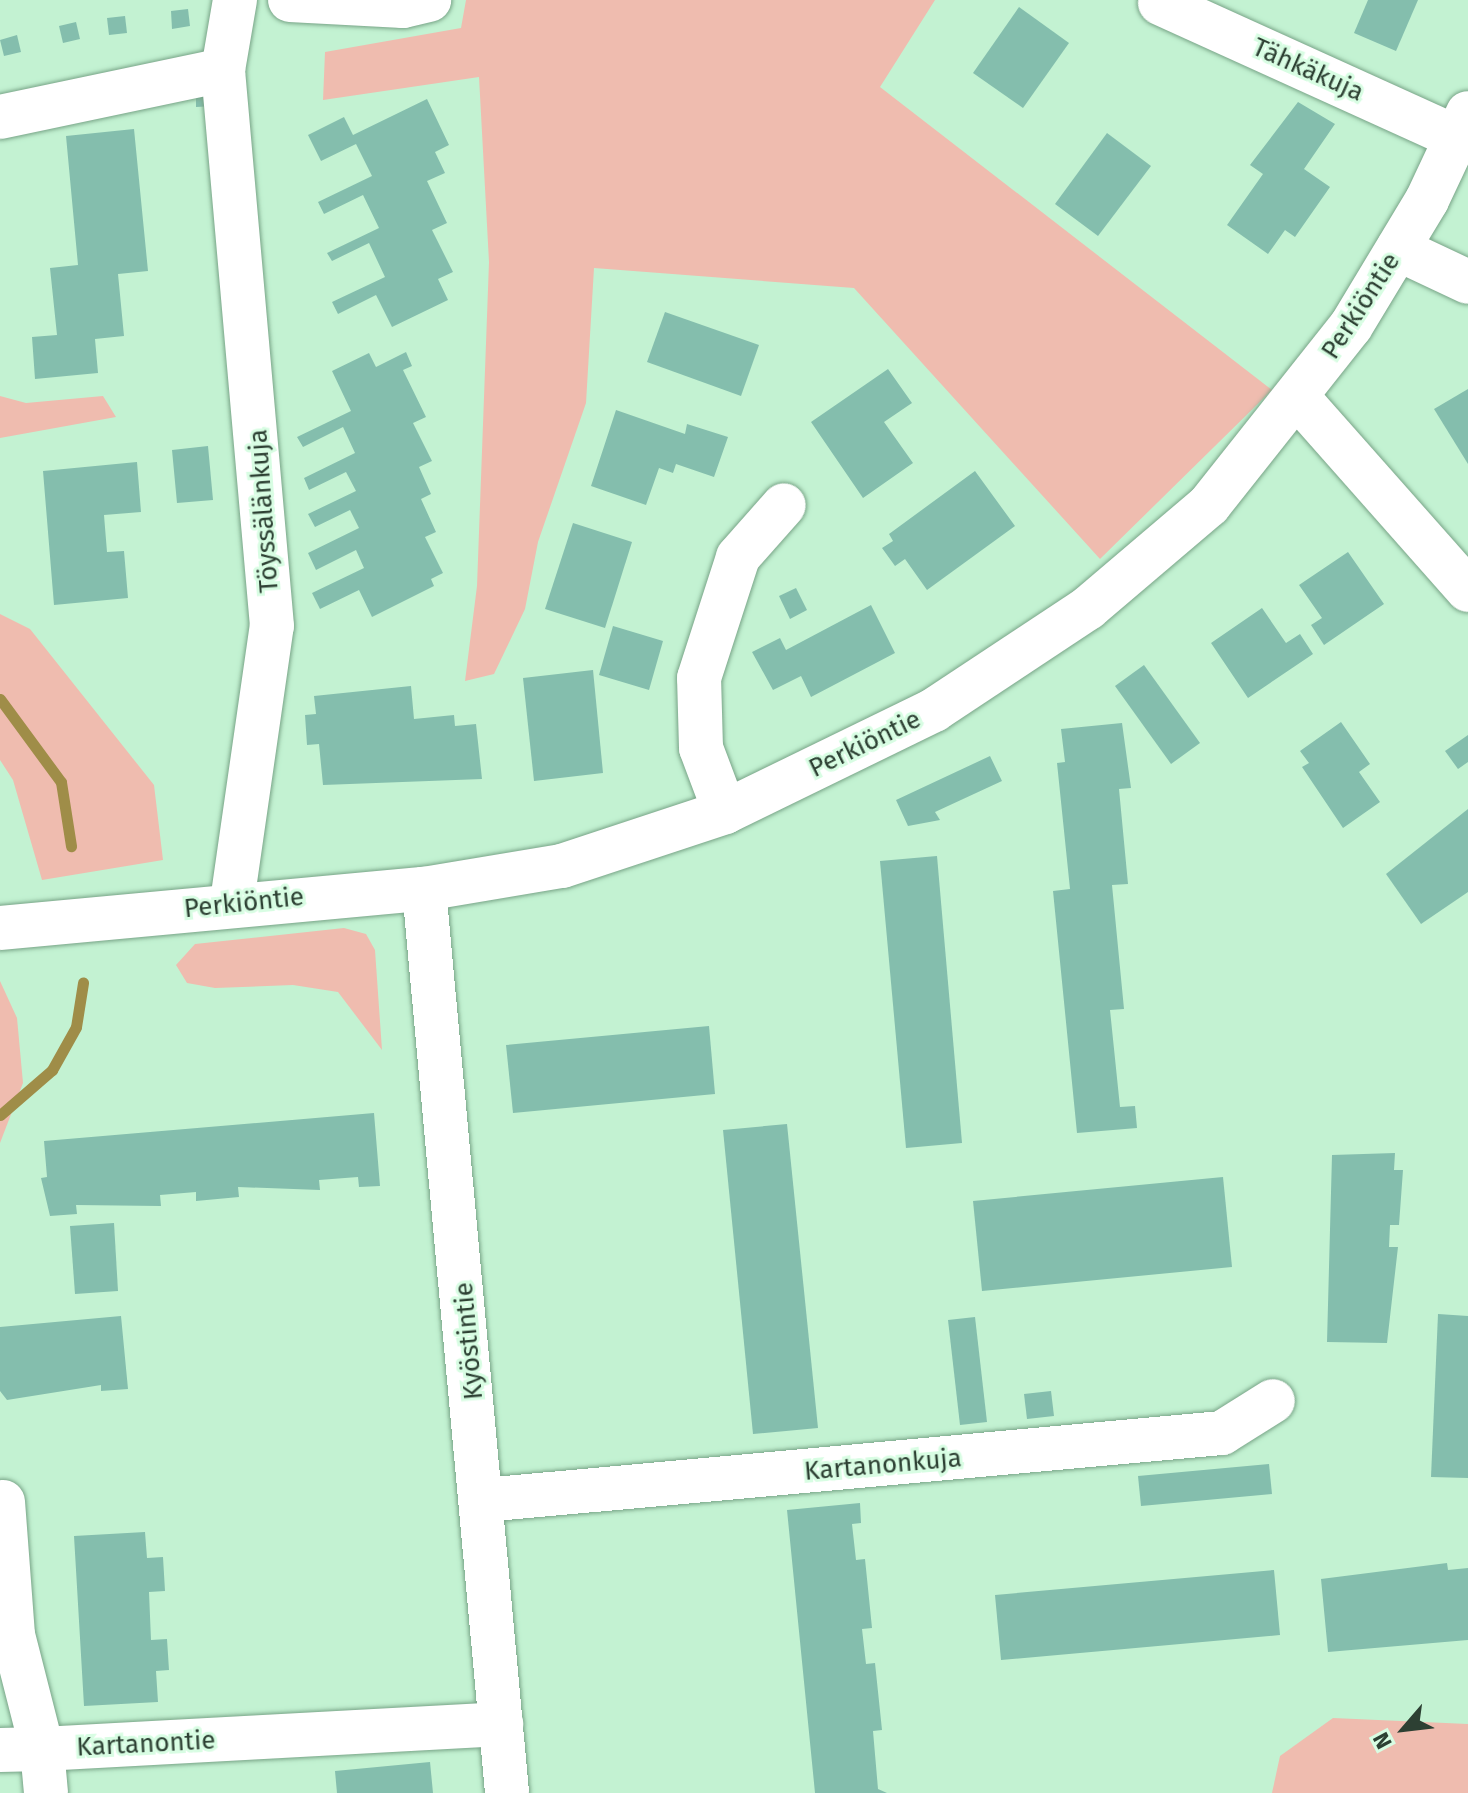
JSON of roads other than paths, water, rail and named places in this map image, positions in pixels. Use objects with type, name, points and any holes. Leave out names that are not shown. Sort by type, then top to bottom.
[{"type":"street","points":[[290,0],[429,0]]},
{"type":"street","name":"Tähkäkuja","points":[[1160,3],[1462,125]]},
{"type":"street","points":[[0,117],[227,35]]},
{"type":"street","name":"Töyssälänkuja","points":[[227,35],[272,626],[232,902]]},
{"type":"street","name":"Perkiöntie","points":[[0,928],[232,902],[424,889],[562,866],[725,812],[934,710],[1088,608],[1170,544],[1299,399],[1398,249],[1462,125]]},
{"type":"street","points":[[1398,249],[1468,282]]},
{"type":"street","points":[[1299,399],[1468,590]]},
{"type":"street","points":[[725,812],[701,748],[699,678],[738,557],[784,505]]},
{"type":"street","name":"Kyöstintie","points":[[424,889],[484,1500],[507,1793]]},
{"type":"street","name":"Kartanonkuja","points":[[484,1500],[1222,1433],[1273,1401]]},
{"type":"street","name":"Kartanontie","points":[[3,1502],[21,1750],[501,1724]]},
{"type":"street","points":[[21,1750],[46,1793]]},
{"type":"waterway","points":[[0,699],[61,782],[71,846]]},
{"type":"waterway","points":[[0,1115],[52,1070],[76,1027],[83,983]]}]
